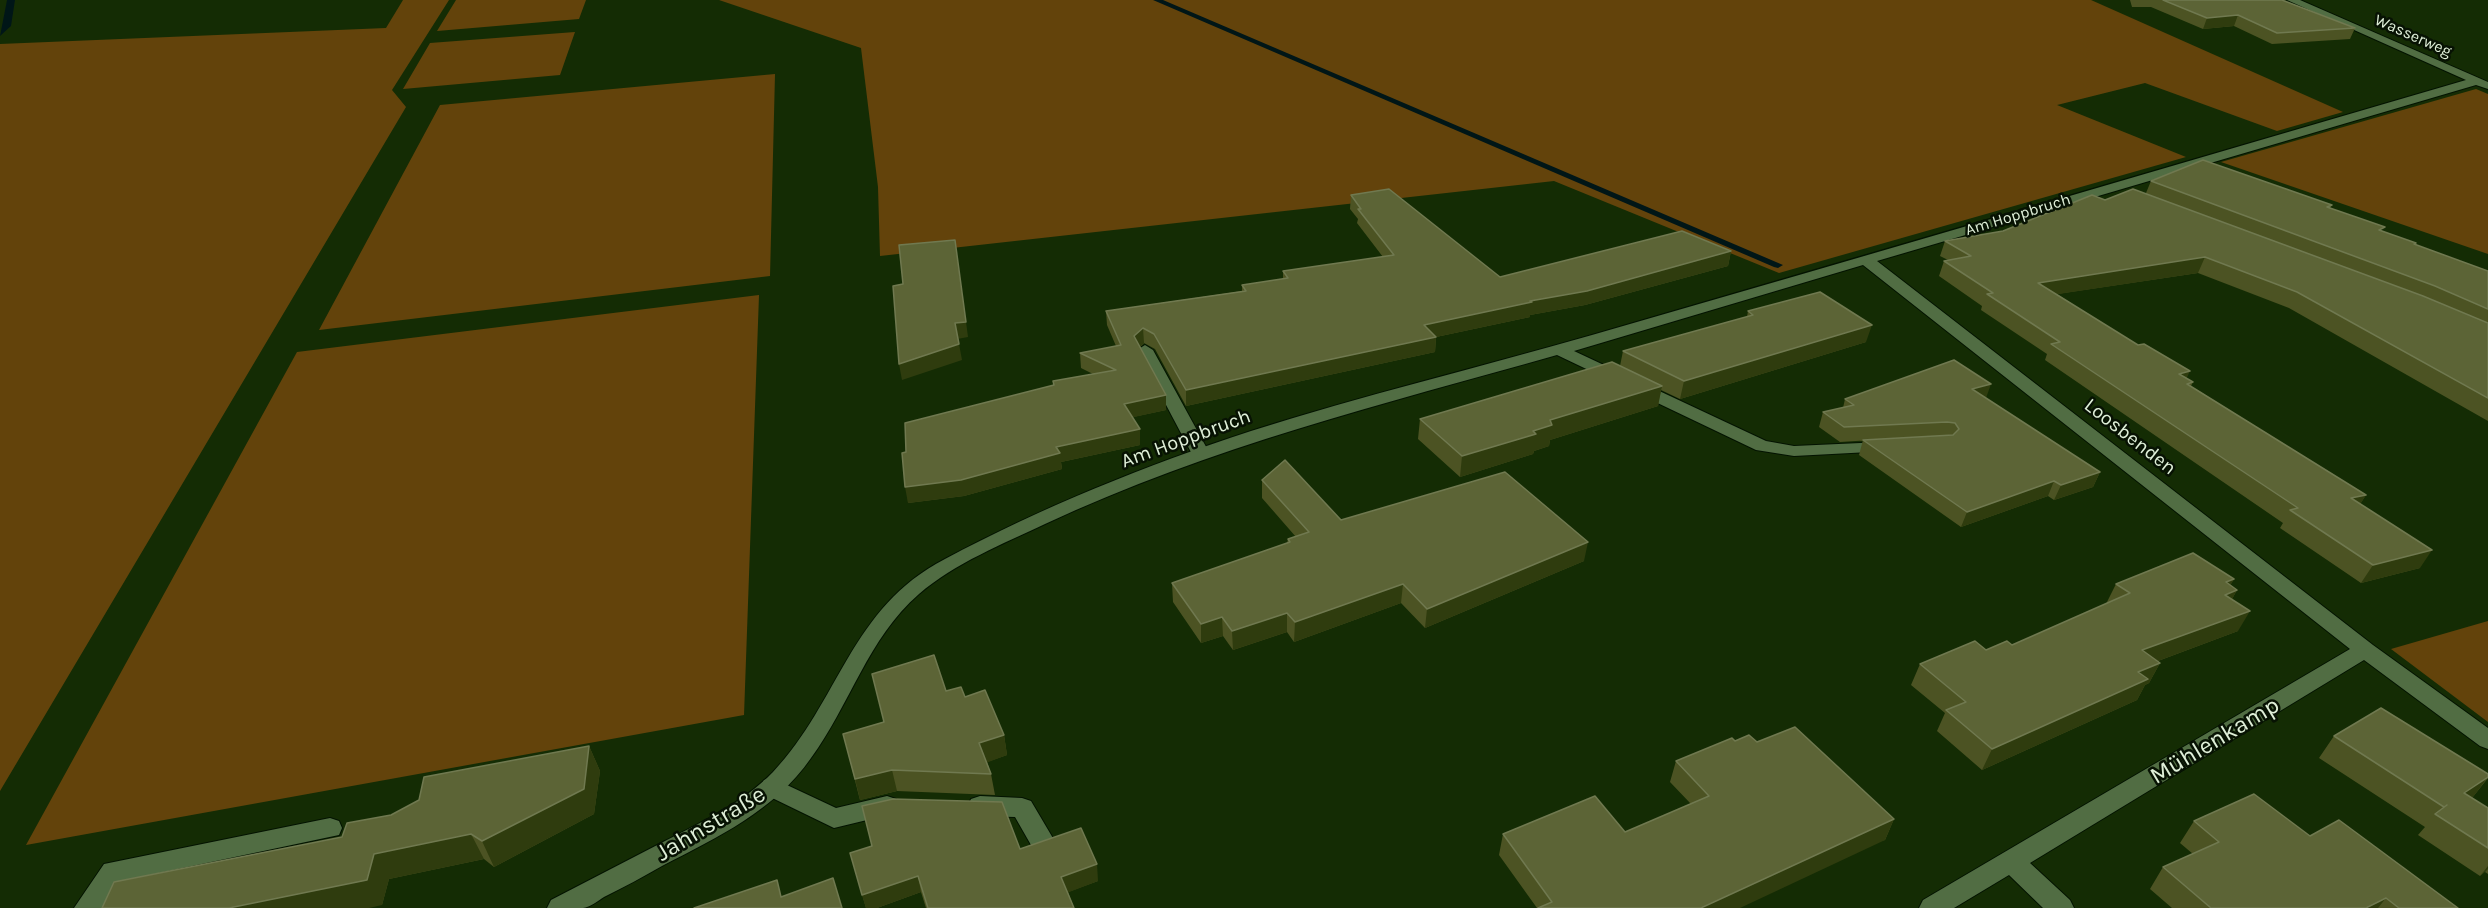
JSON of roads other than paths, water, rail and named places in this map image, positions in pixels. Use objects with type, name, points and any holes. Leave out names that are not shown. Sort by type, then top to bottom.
[{"type":"street","name":"Wasserweg","points":[[2292,0],[2482,84]]},
{"type":"street","name":"Am Hoppbruch","points":[[865,641],[906,593],[938,570],[1061,510],[1201,454],[1302,421],[1560,350],[2106,188],[2482,84]]},
{"type":"street","points":[[2106,188],[2129,196]]},
{"type":"street","name":"Loosbenden","points":[[1866,260],[2365,650]]},
{"type":"street","points":[[1145,350],[1201,454]]},
{"type":"street","points":[[1560,350],[1762,446],[1802,452],[1897,446]]},
{"type":"street","name":"Jahnstraße","points":[[560,908],[721,823],[758,800],[772,788],[786,774],[811,739],[865,641]]},
{"type":"street","points":[[2365,650],[2488,740]]},
{"type":"street","name":"Mühlenkamp","points":[[1932,908],[2365,650]]},
{"type":"street","points":[[772,788],[834,818],[897,803],[909,804]]},
{"type":"street","points":[[954,806],[1022,808],[1044,845]]},
{"type":"street","points":[[87,908],[112,872],[330,828]]},
{"type":"street","points":[[2012,862],[2061,908]]},
{"type":"waterway","points":[[0,34],[7,26],[11,0]]},
{"type":"waterway","points":[[1157,0],[1778,265]]}]
